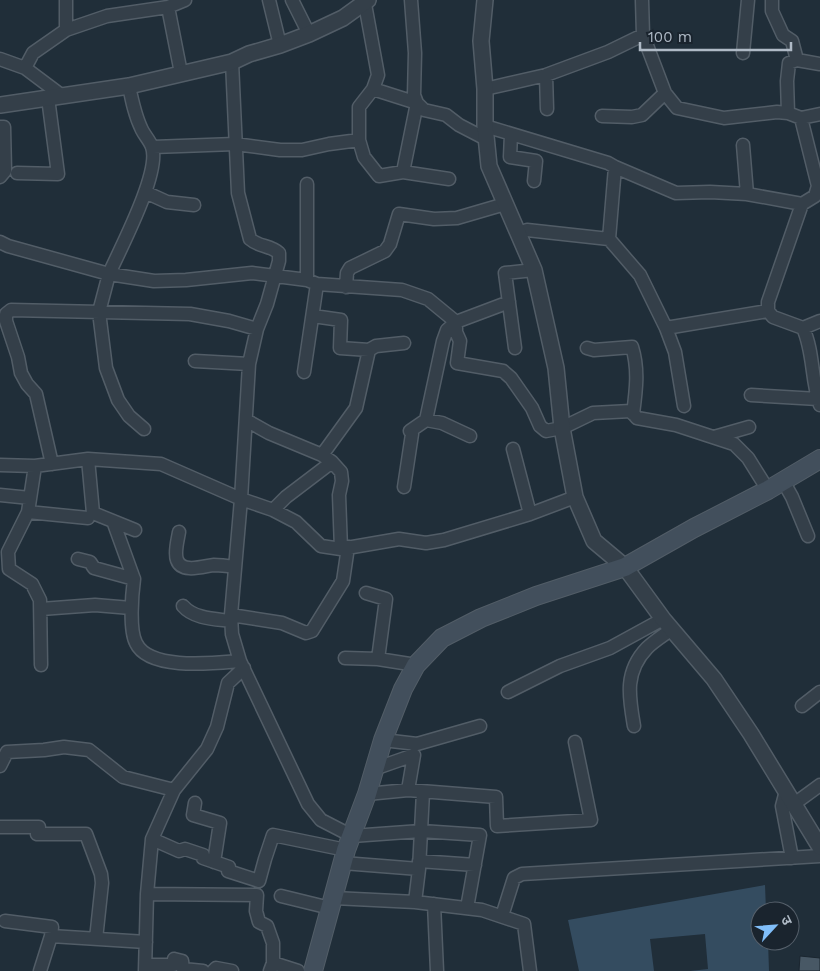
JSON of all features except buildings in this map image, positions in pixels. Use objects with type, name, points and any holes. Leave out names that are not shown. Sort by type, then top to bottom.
[{"type":"main road","points":[[313,971],[347,850],[367,794],[383,740],[403,689],[416,665],[442,638],[481,618],[536,596],[626,567],[694,528],[768,490],[820,459]]},
{"type":"street","points":[[66,0],[66,30]]},
{"type":"street","points":[[25,68],[33,53],[66,30],[107,16],[168,7],[185,0]]},
{"type":"street","points":[[269,0],[280,45]]},
{"type":"street","points":[[292,0],[309,34]]},
{"type":"street","points":[[411,0],[415,53],[414,95],[417,103],[424,110],[446,115],[459,125],[485,132],[511,134],[608,163],[676,193],[747,194],[802,204]]},
{"type":"street","points":[[485,0],[481,41],[485,89],[485,132],[490,166],[534,270],[556,368],[562,428],[575,497],[594,540],[626,567],[668,624],[714,679],[751,734],[820,846]]},
{"type":"street","points":[[642,0],[643,36],[665,93],[677,108],[724,118],[777,112],[788,112],[801,118],[820,114]]},
{"type":"street","points":[[743,53],[748,0]]},
{"type":"street","points":[[772,0],[772,10],[783,35],[792,42],[797,60]]},
{"type":"street","points":[[0,105],[129,86],[232,62],[249,54],[309,34],[343,18],[367,2],[378,75],[373,89],[359,107],[359,140],[364,157],[379,176],[403,172],[449,179]]},
{"type":"street","points":[[168,7],[181,74]]},
{"type":"street","points":[[485,89],[546,75],[608,52],[643,36]]},
{"type":"street","points":[[0,59],[25,68],[54,96],[58,174],[17,173]]},
{"type":"street","points":[[788,112],[787,82],[789,63],[797,60],[820,64]]},
{"type":"street","points":[[232,62],[238,194],[246,229],[250,239],[256,244],[274,248],[279,253],[275,277],[257,329],[249,364],[241,499],[231,618],[232,634],[242,664],[308,804],[347,850]]},
{"type":"street","points":[[546,75],[547,109]]},
{"type":"street","points":[[129,86],[132,104],[142,131],[153,147],[152,168],[145,192],[109,274],[99,312],[106,368],[118,400],[129,416],[144,429]]},
{"type":"street","points":[[373,89],[417,103]]},
{"type":"street","points":[[602,116],[632,117],[642,115],[665,93]]},
{"type":"street","points":[[403,172],[417,103]]},
{"type":"street","points":[[801,118],[819,186],[815,196],[802,204],[768,302],[768,311],[773,317],[803,328],[820,321]]},
{"type":"street","points":[[0,127],[4,127],[4,171],[0,177]]},
{"type":"street","points":[[511,134],[510,157],[536,161],[534,181]]},
{"type":"street","points":[[153,147],[235,144],[280,150],[302,150],[359,140]]},
{"type":"street","points":[[743,145],[747,194]]},
{"type":"street","points":[[609,239],[614,167]]},
{"type":"street","points":[[304,372],[312,316],[308,184]]},
{"type":"street","points":[[145,192],[167,202],[194,205]]},
{"type":"street","points":[[346,287],[347,274],[350,268],[385,252],[390,244],[399,214],[434,219],[457,218],[505,204]]},
{"type":"street","points":[[518,234],[527,230],[609,239],[640,275],[666,328],[675,352],[684,406]]},
{"type":"street","points":[[0,242],[8,246],[109,274],[154,281],[186,280],[252,273],[346,287],[402,290],[428,299],[456,322]]},
{"type":"street","points":[[515,348],[506,273],[534,270]]},
{"type":"street","points":[[404,487],[412,434],[410,431],[426,420],[447,330],[456,322],[509,302]]},
{"type":"street","points":[[52,464],[36,394],[27,384],[21,373],[18,357],[6,321],[6,314],[10,310],[190,314],[229,321],[257,329]]},
{"type":"street","points":[[666,328],[768,311]]},
{"type":"street","points":[[312,316],[341,320],[340,348],[369,350],[376,346],[404,343]]},
{"type":"street","points":[[456,322],[456,332],[460,341],[458,364],[503,372],[511,378],[532,408],[540,426],[546,431],[562,428],[593,413],[631,410],[637,418],[676,425],[734,444],[748,458],[768,490]]},
{"type":"street","points":[[751,395],[819,402],[809,341],[803,328]]},
{"type":"street","points":[[587,348],[594,350],[632,347],[636,369],[633,414]]},
{"type":"street","points":[[273,510],[326,458],[356,408],[369,350]]},
{"type":"street","points":[[195,361],[249,364]]},
{"type":"street","points":[[183,606],[202,617],[282,623],[306,633],[312,631],[343,581],[345,548],[339,495],[342,482],[341,472],[326,458],[269,433],[246,420]]},
{"type":"street","points":[[426,420],[442,423],[470,436]]},
{"type":"street","points":[[714,437],[749,427]]},
{"type":"street","points":[[513,449],[530,514]]},
{"type":"street","points":[[0,465],[35,466],[88,459],[161,464],[241,499],[273,510],[296,522],[321,546],[345,548],[399,539],[426,543],[471,533],[575,497]]},
{"type":"street","points":[[88,459],[92,514],[136,530]]},
{"type":"street","points":[[35,466],[28,512],[8,552],[9,569],[32,584],[37,591],[41,608],[40,665]]},
{"type":"street","points":[[783,481],[792,497],[808,536]]},
{"type":"street","points":[[0,495],[30,498]]},
{"type":"street","points":[[28,512],[88,518]]},
{"type":"street","points":[[113,521],[134,579],[131,608],[135,642],[141,652],[151,657],[184,664],[242,664]]},
{"type":"street","points":[[179,532],[177,560],[180,564],[195,568],[215,565],[235,567]]},
{"type":"street","points":[[78,560],[90,562],[94,568],[134,579]]},
{"type":"street","points":[[0,578],[13,572]]},
{"type":"street","points":[[366,593],[386,598],[378,658]]},
{"type":"street","points":[[41,608],[96,606],[131,608]]},
{"type":"street","points":[[508,692],[560,666],[668,624]]},
{"type":"street","points":[[634,726],[629,698],[633,671],[638,660],[668,624]]},
{"type":"street","points":[[345,658],[378,658],[416,665]]},
{"type":"street","points":[[203,971],[183,969],[182,961],[174,959],[173,965],[146,968],[147,894],[152,839],[174,790],[207,749],[217,727],[228,683],[242,664]]},
{"type":"street","points":[[802,706],[820,692]]},
{"type":"street","points":[[383,740],[417,744],[480,726]]},
{"type":"street","points":[[367,794],[408,790],[496,797],[498,826],[591,820],[575,742]]},
{"type":"street","points":[[0,766],[3,752],[64,747],[89,750],[123,777],[174,790]]},
{"type":"street","points":[[374,769],[414,755],[408,790]]},
{"type":"street","points":[[792,858],[782,806],[790,797],[820,785]]},
{"type":"street","points":[[415,902],[423,792]]},
{"type":"street","points":[[195,803],[193,815],[220,823],[214,862]]},
{"type":"street","points":[[0,827],[39,827],[38,834],[86,834],[101,874],[102,884],[96,939]]},
{"type":"street","points":[[347,850],[421,831],[480,835],[467,908]]},
{"type":"street","points":[[152,839],[178,851],[185,849],[203,854],[203,858],[229,868],[228,871],[259,880],[273,835],[419,865],[475,865]]},
{"type":"street","points":[[502,916],[514,878],[522,874],[820,856]]},
{"type":"street","points":[[147,894],[257,895],[256,911],[259,922],[266,926],[273,943],[272,967],[298,971]]},
{"type":"street","points":[[281,896],[332,903],[415,902],[482,910],[502,916],[524,924],[530,971]]},
{"type":"street","points":[[434,904],[437,971]]},
{"type":"street","points":[[5,921],[52,927],[40,971]]},
{"type":"street","points":[[51,936],[146,942]]},
{"type":"street","points":[[213,971],[216,968],[232,971]]},
{"type":"water","points":[[765,885],[766,901],[750,901],[750,951],[768,951],[769,971],[579,971],[568,920]]},
{"type":"pier","points":[[705,934],[708,969],[654,971],[650,939]]}]
